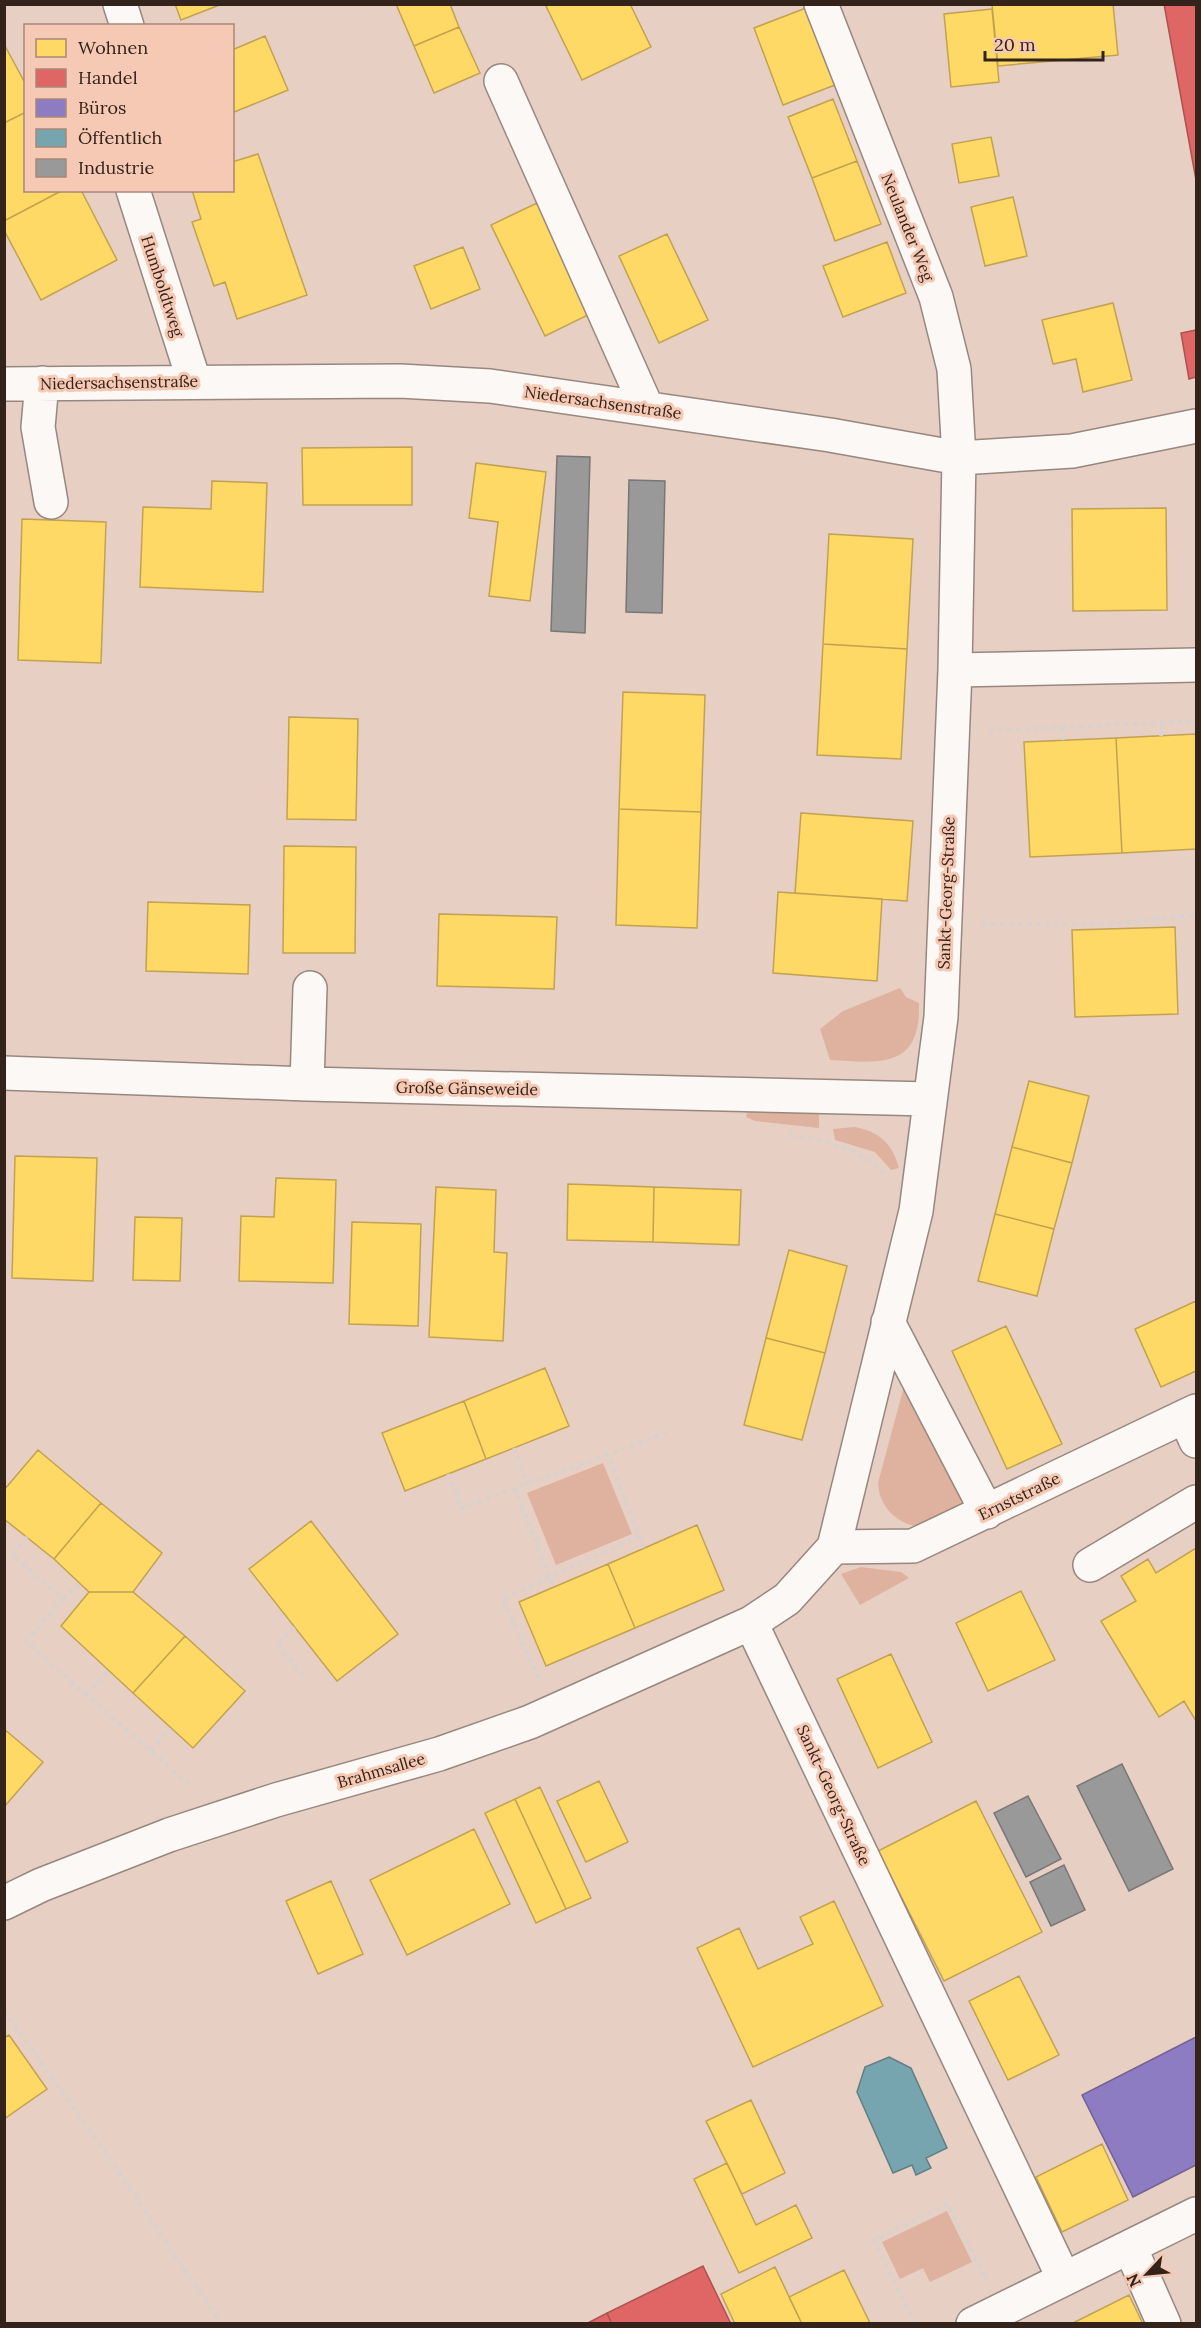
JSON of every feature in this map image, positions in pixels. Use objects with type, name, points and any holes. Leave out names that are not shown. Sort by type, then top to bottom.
[{"type":"street","points":[[120,4],[126,24]]},
{"type":"street","name":"Neulander Weg","points":[[820,4],[936,297],[954,369],[958,458]]},
{"type":"street","points":[[501,81],[647,408]]},
{"type":"street","name":"Humboldtweg","points":[[133,192],[194,381]]},
{"type":"street","name":"Niedersachsenstraße","points":[[4,384],[400,381],[490,386],[830,435],[958,458],[1072,451],[1197,426]]},
{"type":"street","points":[[42,383],[38,427],[51,502]]},
{"type":"street","name":"Sankt-Georg-Straße","points":[[958,458],[955,670],[941,1017],[916,1211],[834,1547],[787,1599],[751,1623],[1064,2278]]},
{"type":"street","points":[[955,670],[1197,664]]},
{"type":"street","points":[[307,1084],[310,988]]},
{"type":"street","name":"Große Gänseweide","points":[[4,1074],[307,1084],[929,1099]]},
{"type":"street","points":[[888,1322],[987,1512]]},
{"type":"street","name":"Ernststraße","points":[[834,1547],[913,1546],[1193,1423]]},
{"type":"street","points":[[1090,1565],[1197,1502]]},
{"type":"street","name":"Brahmsallee","points":[[4,1903],[41,1885],[169,1835],[225,1816],[439,1754],[554,1711],[751,1623]]},
{"type":"street","points":[[987,2317],[1197,2214]]},
{"type":"street","points":[[1130,2247],[1164,2324]]},
{"type":"path","points":[[952,732],[1197,721]]},
{"type":"path","points":[[1161,736],[1162,722]]},
{"type":"path","points":[[1062,728],[1063,740]]},
{"type":"path","points":[[945,924],[1118,923],[1197,915]]},
{"type":"path","points":[[1118,923],[1118,929]]},
{"type":"path","points":[[786,1134],[850,1149],[874,1162],[886,1174]]},
{"type":"path","points":[[448,1474],[461,1508],[666,1433]]},
{"type":"path","points":[[514,1448],[527,1484]]},
{"type":"path","points":[[608,1455],[644,1548]]},
{"type":"path","points":[[515,1488],[553,1587]]},
{"type":"path","points":[[554,1711],[502,1599],[639,1536]]},
{"type":"path","points":[[27,1537],[12,1555],[63,1599]]},
{"type":"path","points":[[80,1584],[63,1599],[26,1642],[225,1816]]},
{"type":"path","points":[[295,1628],[276,1643],[304,1677]]},
{"type":"path","points":[[86,1695],[109,1670]]},
{"type":"path","points":[[151,1751],[170,1728]]},
{"type":"path","points":[[4,2012],[106,2153],[221,2324]]},
{"type":"path","points":[[915,2324],[874,2240],[948,2204],[987,2317]]},
{"type":"shaded area","points":[[900,988],[906,997],[919,1003],[918,1025],[913,1040],[905,1051],[881,1061],[830,1060],[820,1029],[843,1011]]},
{"type":"shaded area","points":[[748,1109],[819,1112],[819,1128],[755,1121],[746,1117]]},
{"type":"shaded area","points":[[854,1127],[878,1135],[884,1140],[893,1152],[899,1168],[891,1170],[875,1152],[835,1140],[833,1129]]},
{"type":"shaded area","points":[[906,1389],[968,1507],[920,1527],[904,1522],[891,1513],[882,1500],[878,1483],[903,1390]]},
{"type":"shaded area","points":[[603,1463],[632,1534],[556,1565],[527,1493]]},
{"type":"shaded area","points":[[861,1567],[901,1572],[909,1578],[860,1605],[841,1574]]},
{"type":"shaded area","points":[[947,2211],[972,2262],[930,2282],[923,2268],[900,2279],[882,2242]]},
{"type":"building: Wohnen","points":[[175,4],[222,4],[181,20]]},
{"type":"building: Wohnen","points":[[396,4],[450,4],[459,27],[414,46]]},
{"type":"building: Wohnen","points":[[545,4],[630,4],[651,47],[582,80]]},
{"type":"building: Wohnen","points":[[992,4],[1113,4],[1118,55],[998,66]]},
{"type":"building: Wohnen","points":[[806,8],[835,85],[783,105],[754,28]]},
{"type":"building: Wohnen","points":[[992,9],[999,82],[951,87],[944,14]]},
{"type":"building: Wohnen","points":[[459,27],[480,73],[434,93],[414,46]]},
{"type":"building: Wohnen","points":[[265,36],[288,90],[234,112],[234,49]]},
{"type":"building: Wohnen","points":[[4,44],[24,81],[24,113],[4,123]]},
{"type":"building: Wohnen","points":[[833,99],[857,161],[812,178],[788,117]]},
{"type":"building: Wohnen","points":[[24,113],[24,192],[59,192],[4,221],[4,123]]},
{"type":"building: Wohnen","points":[[991,137],[999,176],[959,183],[952,144]]},
{"type":"building: Wohnen","points":[[258,154],[307,295],[237,319],[225,282],[214,286],[192,222],[201,219],[193,192],[234,192],[234,161]]},
{"type":"building: Wohnen","points":[[857,161],[881,224],[835,241],[812,178]]},
{"type":"building: Wohnen","points":[[59,192],[82,192],[117,260],[41,300],[4,230],[4,221]]},
{"type":"building: Wohnen","points":[[1013,197],[1027,256],[985,266],[971,207]]},
{"type":"building: Wohnen","points":[[537,203],[590,314],[545,336],[491,225]]},
{"type":"building: Wohnen","points":[[667,234],[708,320],[659,343],[619,256]]},
{"type":"building: Wohnen","points":[[887,242],[906,293],[843,317],[823,266]]},
{"type":"building: Wohnen","points":[[463,247],[480,289],[431,309],[414,266]]},
{"type":"building: Wohnen","points":[[1113,303],[1132,380],[1083,392],[1076,359],[1053,364],[1042,320]]},
{"type":"building: Wohnen","points":[[412,447],[412,505],[303,505],[302,448]]},
{"type":"building: Wohnen","points":[[476,463],[546,472],[530,601],[489,596],[498,522],[469,518]]},
{"type":"building: Wohnen","points":[[212,481],[267,483],[263,592],[140,587],[143,507],[211,509]]},
{"type":"building: Wohnen","points":[[1166,508],[1167,610],[1073,611],[1072,509]]},
{"type":"building: Wohnen","points":[[22,519],[106,522],[101,663],[18,660]]},
{"type":"building: Wohnen","points":[[829,534],[913,539],[907,649],[823,644]]},
{"type":"building: Wohnen","points":[[823,644],[907,649],[901,759],[817,755]]},
{"type":"building: Wohnen","points":[[623,692],[705,695],[701,812],[619,809]]},
{"type":"building: Wohnen","points":[[289,717],[358,719],[356,820],[287,819]]},
{"type":"building: Wohnen","points":[[1196,734],[1196,849],[1122,853],[1116,738]]},
{"type":"building: Wohnen","points":[[1116,738],[1122,853],[1030,857],[1024,742]]},
{"type":"building: Wohnen","points":[[619,809],[701,812],[697,928],[616,925]]},
{"type":"building: Wohnen","points":[[801,813],[913,821],[907,901],[795,893]]},
{"type":"building: Wohnen","points":[[284,846],[356,847],[355,953],[283,953]]},
{"type":"building: Wohnen","points":[[778,892],[882,899],[877,981],[773,973]]},
{"type":"building: Wohnen","points":[[148,902],[250,905],[248,974],[146,971]]},
{"type":"building: Wohnen","points":[[439,914],[557,917],[554,989],[437,986]]},
{"type":"building: Wohnen","points":[[1175,927],[1178,1014],[1075,1017],[1072,930]]},
{"type":"building: Wohnen","points":[[1029,1081],[1089,1096],[1072,1163],[1012,1147]]},
{"type":"building: Wohnen","points":[[1012,1147],[1072,1163],[1054,1229],[995,1214]]},
{"type":"building: Wohnen","points":[[15,1156],[97,1158],[93,1281],[12,1278]]},
{"type":"building: Wohnen","points":[[276,1178],[336,1180],[333,1283],[239,1281],[241,1216],[274,1217]]},
{"type":"building: Wohnen","points":[[568,1184],[654,1187],[653,1242],[567,1240]]},
{"type":"building: Wohnen","points":[[436,1187],[496,1190],[494,1252],[507,1253],[503,1341],[429,1337]]},
{"type":"building: Wohnen","points":[[654,1187],[741,1190],[739,1245],[653,1242]]},
{"type":"building: Wohnen","points":[[995,1214],[1054,1229],[1037,1296],[978,1281]]},
{"type":"building: Wohnen","points":[[135,1217],[182,1218],[180,1281],[133,1280]]},
{"type":"building: Wohnen","points":[[352,1222],[421,1224],[418,1326],[349,1324]]},
{"type":"building: Wohnen","points":[[789,1250],[847,1266],[825,1353],[766,1338]]},
{"type":"building: Wohnen","points":[[1196,1301],[1196,1371],[1161,1387],[1135,1329]]},
{"type":"building: Wohnen","points":[[1006,1326],[1062,1444],[1007,1469],[952,1351]]},
{"type":"building: Wohnen","points":[[766,1338],[825,1353],[802,1440],[744,1425]]},
{"type":"building: Wohnen","points":[[545,1368],[569,1426],[486,1459],[464,1401]]},
{"type":"building: Wohnen","points":[[464,1401],[486,1459],[405,1491],[382,1433]]},
{"type":"building: Wohnen","points":[[38,1450],[101,1503],[54,1559],[4,1519],[4,1490]]},
{"type":"building: Wohnen","points":[[101,1503],[162,1553],[133,1592],[89,1592],[54,1559]]},
{"type":"building: Wohnen","points":[[311,1521],[398,1634],[337,1681],[249,1569]]},
{"type":"building: Wohnen","points":[[697,1525],[724,1590],[635,1628],[608,1564]]},
{"type":"building: Wohnen","points":[[1196,1548],[1196,1721],[1184,1701],[1159,1717],[1101,1621],[1136,1601],[1121,1576],[1148,1559],[1156,1573]]},
{"type":"building: Wohnen","points":[[608,1564],[635,1628],[546,1666],[519,1602]]},
{"type":"building: Wohnen","points":[[1021,1591],[1055,1660],[988,1691],[956,1623]]},
{"type":"building: Wohnen","points":[[89,1592],[133,1592],[185,1636],[133,1693],[61,1626]]},
{"type":"building: Wohnen","points":[[185,1636],[245,1691],[193,1748],[133,1693]]},
{"type":"building: Wohnen","points":[[891,1654],[932,1742],[878,1768],[837,1679]]},
{"type":"building: Wohnen","points":[[4,1729],[43,1762],[4,1807]]},
{"type":"building: Wohnen","points":[[599,1781],[628,1842],[586,1862],[557,1801]]},
{"type":"building: Wohnen","points":[[540,1787],[591,1898],[566,1909],[515,1799]]},
{"type":"building: Wohnen","points":[[515,1799],[566,1909],[536,1923],[485,1813]]},
{"type":"building: Wohnen","points":[[976,1801],[1042,1932],[944,1981],[878,1851]]},
{"type":"building: Wohnen","points":[[474,1829],[510,1904],[407,1955],[370,1880]]},
{"type":"building: Wohnen","points":[[331,1881],[363,1954],[318,1974],[286,1901]]},
{"type":"building: Wohnen","points":[[834,1901],[883,2006],[753,2067],[697,1948],[739,1928],[758,1969],[813,1944],[800,1917]]},
{"type":"building: Wohnen","points":[[1019,1976],[1059,2055],[1008,2080],[969,2001]]},
{"type":"building: Wohnen","points":[[9,2035],[47,2089],[4,2119],[4,2038]]},
{"type":"building: Wohnen","points":[[751,2100],[785,2173],[742,2194],[706,2121]]},
{"type":"building: Wohnen","points":[[1102,2144],[1128,2200],[1062,2232],[1036,2177]]},
{"type":"building: Wohnen","points":[[727,2163],[756,2225],[796,2205],[812,2238],[739,2273],[694,2179]]},
{"type":"building: Wohnen","points":[[775,2267],[802,2324],[735,2324],[721,2294]]},
{"type":"building: Wohnen","points":[[844,2270],[870,2323],[802,2324],[789,2297]]},
{"type":"building: Wohnen","points":[[1129,2295],[1143,2324],[1071,2324]]},
{"type":"building: Handel","points":[[1164,4],[1196,4],[1196,180]]},
{"type":"building: Handel","points":[[1196,330],[1196,377],[1189,379],[1181,333]]},
{"type":"building: Handel","points":[[703,2266],[731,2324],[612,2324],[607,2313]]},
{"type":"building: Handel","points":[[607,2313],[612,2324],[586,2324]]},
{"type":"building: Büros","points":[[1196,2037],[1196,2165],[1133,2197],[1082,2095]]},
{"type":"building: Öffentlich","points":[[889,2057],[911,2068],[947,2148],[926,2158],[931,2168],[916,2175],[912,2165],[893,2173],[857,2092],[865,2067]]},
{"type":"building: Industrie","points":[[557,456],[590,457],[585,633],[551,631]]},
{"type":"building: Industrie","points":[[629,480],[665,481],[662,613],[626,612]]},
{"type":"building: Industrie","points":[[1122,1764],[1173,1869],[1129,1891],[1077,1786]]},
{"type":"building: Industrie","points":[[1028,1796],[1061,1859],[1026,1877],[994,1813]]},
{"type":"building: Industrie","points":[[1064,1865],[1085,1910],[1051,1926],[1030,1882]]}]
